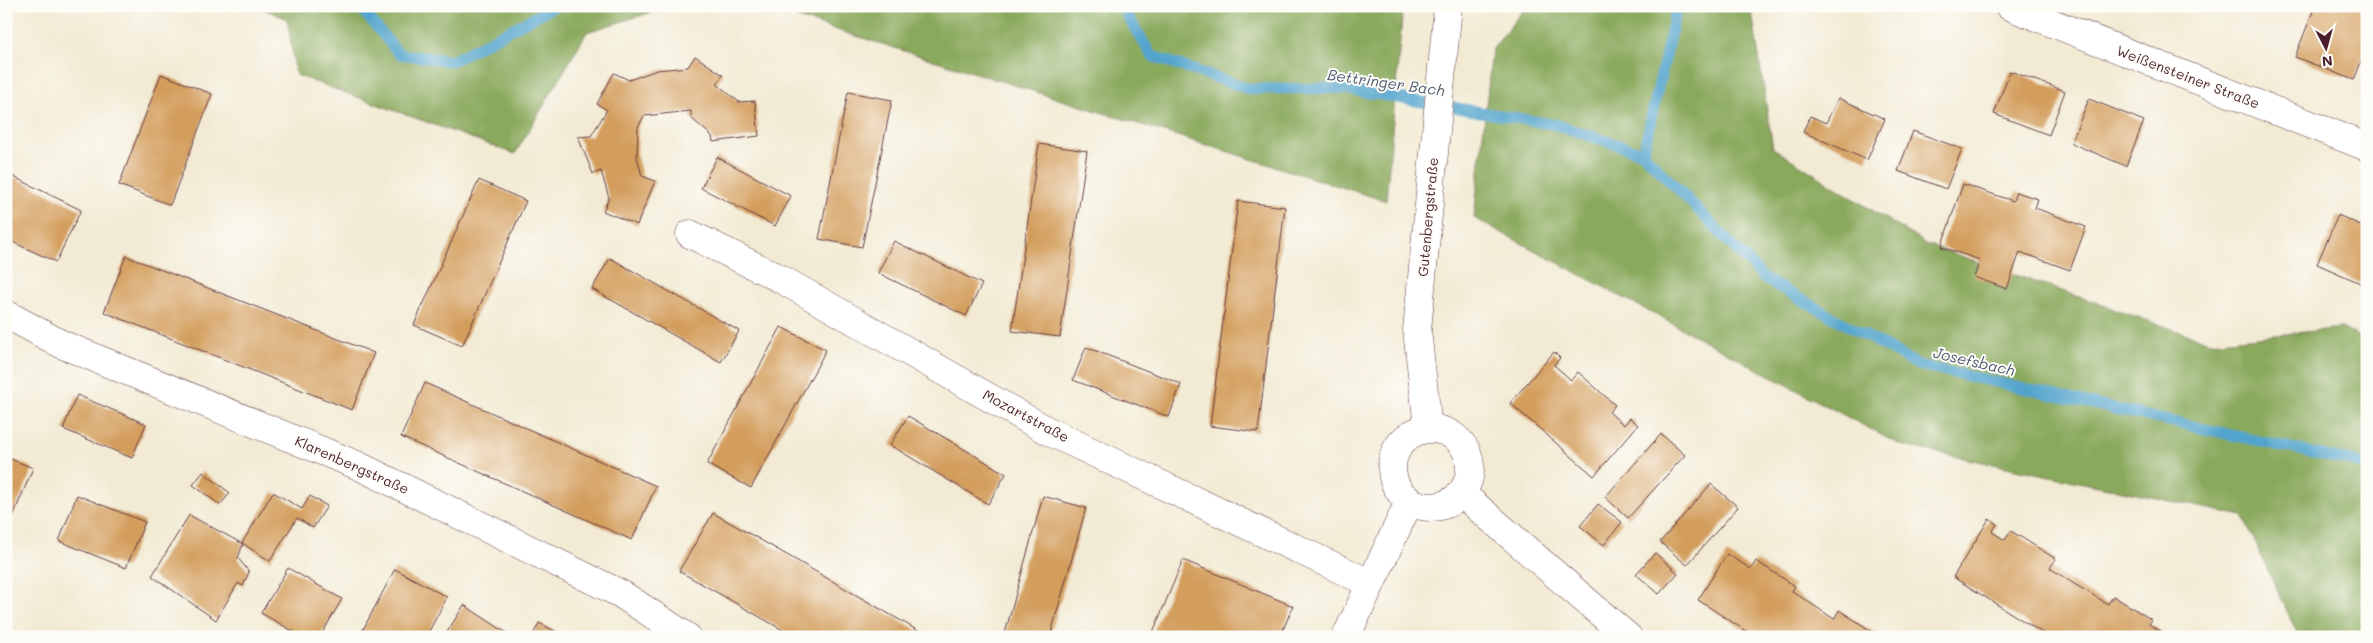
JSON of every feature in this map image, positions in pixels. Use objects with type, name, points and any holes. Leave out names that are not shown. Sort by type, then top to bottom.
[{"type":"street","name":"Gutenbergstraße","points":[[1428,428],[1417,330],[1448,6]]},
{"type":"street","name":"Weißensteiner Straße","points":[[2009,6],[2367,147]]},
{"type":"street","name":"Mozartstraße","points":[[690,234],[780,279],[1048,431],[1369,583]]},
{"type":"street","name":"Klarenbergstraße","points":[[6,314],[61,344],[359,466],[621,594],[688,637]]},
{"type":"street","points":[[1428,428],[1443,430],[1456,437],[1466,450],[1470,464],[1469,479],[1462,493],[1446,505],[1427,507],[1409,502],[1397,490],[1392,474],[1392,458],[1399,443],[1412,433],[1428,428]]},
{"type":"street","points":[[1462,493],[1628,637]]},
{"type":"street","points":[[1346,637],[1369,583],[1409,502]]},
{"type":"green space","points":[[256,6],[672,6],[587,32],[515,154],[296,75],[287,19]]},
{"type":"green space","points":[[760,6],[1403,6],[1386,201]]},
{"type":"green space","points":[[1526,6],[1751,6],[1773,148],[1926,244],[2210,342],[2342,328],[2367,341],[2367,637],[2299,637],[2243,516],[1900,445],[1474,218],[1492,50]]},
{"type":"building","points":[[2315,6],[2367,6],[2367,46],[2354,80],[2295,57]]},
{"type":"building","points":[[695,56],[723,75],[717,84],[739,102],[755,101],[759,136],[713,142],[712,136],[691,118],[691,111],[644,116],[638,127],[637,157],[642,176],[655,181],[637,225],[603,211],[609,198],[601,171],[593,174],[578,137],[591,136],[607,110],[597,104],[614,73],[629,80],[657,70],[688,67]]},
{"type":"building","points":[[2010,71],[2065,91],[2049,135],[1994,114]]},
{"type":"building","points":[[161,74],[212,94],[170,205],[119,185]]},
{"type":"building","points":[[848,92],[892,100],[862,247],[819,239]]},
{"type":"building","points":[[1838,98],[1885,119],[1867,160],[1803,132],[1810,116],[1826,123]]},
{"type":"building","points":[[2089,99],[2144,121],[2126,166],[2071,143]]},
{"type":"building","points":[[1913,131],[1962,149],[1946,189],[1898,171]]},
{"type":"building","points":[[1039,144],[1087,151],[1060,337],[1012,331]]},
{"type":"building","points":[[717,157],[791,196],[775,226],[701,188]]},
{"type":"building","points":[[6,173],[81,210],[56,262],[6,239]]},
{"type":"building","points":[[479,180],[526,201],[462,346],[414,325]]},
{"type":"building","points":[[1963,184],[2013,201],[2016,192],[2038,199],[2035,208],[2086,227],[2070,270],[2020,252],[2007,289],[1974,277],[1980,260],[1941,247]]},
{"type":"building","points":[[1238,201],[1285,207],[1258,432],[1210,426]]},
{"type":"building","points":[[2338,215],[2367,228],[2367,286],[2317,264]]},
{"type":"building","points":[[894,241],[982,284],[966,316],[878,273]]},
{"type":"building","points":[[126,256],[374,353],[352,410],[104,312]]},
{"type":"building","points":[[610,258],[739,331],[721,362],[592,289]]},
{"type":"building","points":[[781,327],[826,350],[751,488],[707,464]]},
{"type":"building","points":[[1086,347],[1181,384],[1169,417],[1073,380]]},
{"type":"building","points":[[1554,352],[1560,358],[1554,365],[1571,380],[1578,372],[1615,405],[1609,412],[1624,425],[1630,418],[1638,425],[1594,476],[1510,403]]},
{"type":"building","points":[[425,383],[656,486],[632,540],[401,437]]},
{"type":"building","points":[[77,395],[146,424],[132,458],[63,429]]},
{"type":"building","points":[[908,416],[1006,474],[988,504],[890,445]]},
{"type":"building","points":[[1661,434],[1685,455],[1628,518],[1605,497]]},
{"type":"building","points":[[6,457],[33,468],[13,516],[6,513]]},
{"type":"building","points":[[203,472],[230,493],[220,505],[193,485]]},
{"type":"building","points":[[1711,484],[1738,507],[1687,565],[1660,542]]},
{"type":"building","points":[[273,492],[302,509],[310,496],[327,506],[313,528],[297,518],[270,561],[242,543]]},
{"type":"building","points":[[77,495],[145,522],[126,568],[59,541]]},
{"type":"building","points":[[1043,496],[1086,508],[1050,637],[1004,637]]},
{"type":"building","points":[[1598,504],[1622,522],[1604,545],[1580,526]]},
{"type":"building","points":[[713,513],[929,637],[795,637],[679,571]]},
{"type":"building","points":[[189,515],[243,544],[238,558],[249,572],[243,586],[238,583],[216,620],[152,576]]},
{"type":"building","points":[[1989,519],[1997,524],[1992,532],[2005,540],[2011,531],[2056,559],[2050,568],[2071,582],[2108,604],[2113,596],[2152,620],[2149,624],[2164,633],[2161,637],[2049,637],[1953,577]]},
{"type":"building","points":[[1655,553],[1678,573],[1659,594],[1636,574]]},
{"type":"building","points":[[1727,554],[1751,569],[1756,561],[1795,586],[1792,591],[1834,619],[1839,610],[1881,637],[1755,637],[1698,600]]},
{"type":"building","points":[[1183,560],[1293,606],[1280,637],[1151,637]]},
{"type":"building","points":[[288,568],[342,599],[320,637],[303,637],[261,613]]},
{"type":"building","points":[[395,569],[447,597],[426,637],[359,637]]},
{"type":"building","points":[[464,605],[513,637],[444,637]]},
{"type":"building","points":[[539,623],[555,631],[552,637],[532,637]]},
{"type":"waterway","name":"Bettringer Bach","points":[[359,6],[399,54],[452,61],[555,6]]},
{"type":"waterway","name":"Josefsbach","points":[[1121,6],[1152,56],[1249,89],[1340,88],[1557,125],[1643,153],[1765,279],[1918,365],[2367,465]]},
{"type":"waterway","points":[[1643,153],[1677,6]]}]
